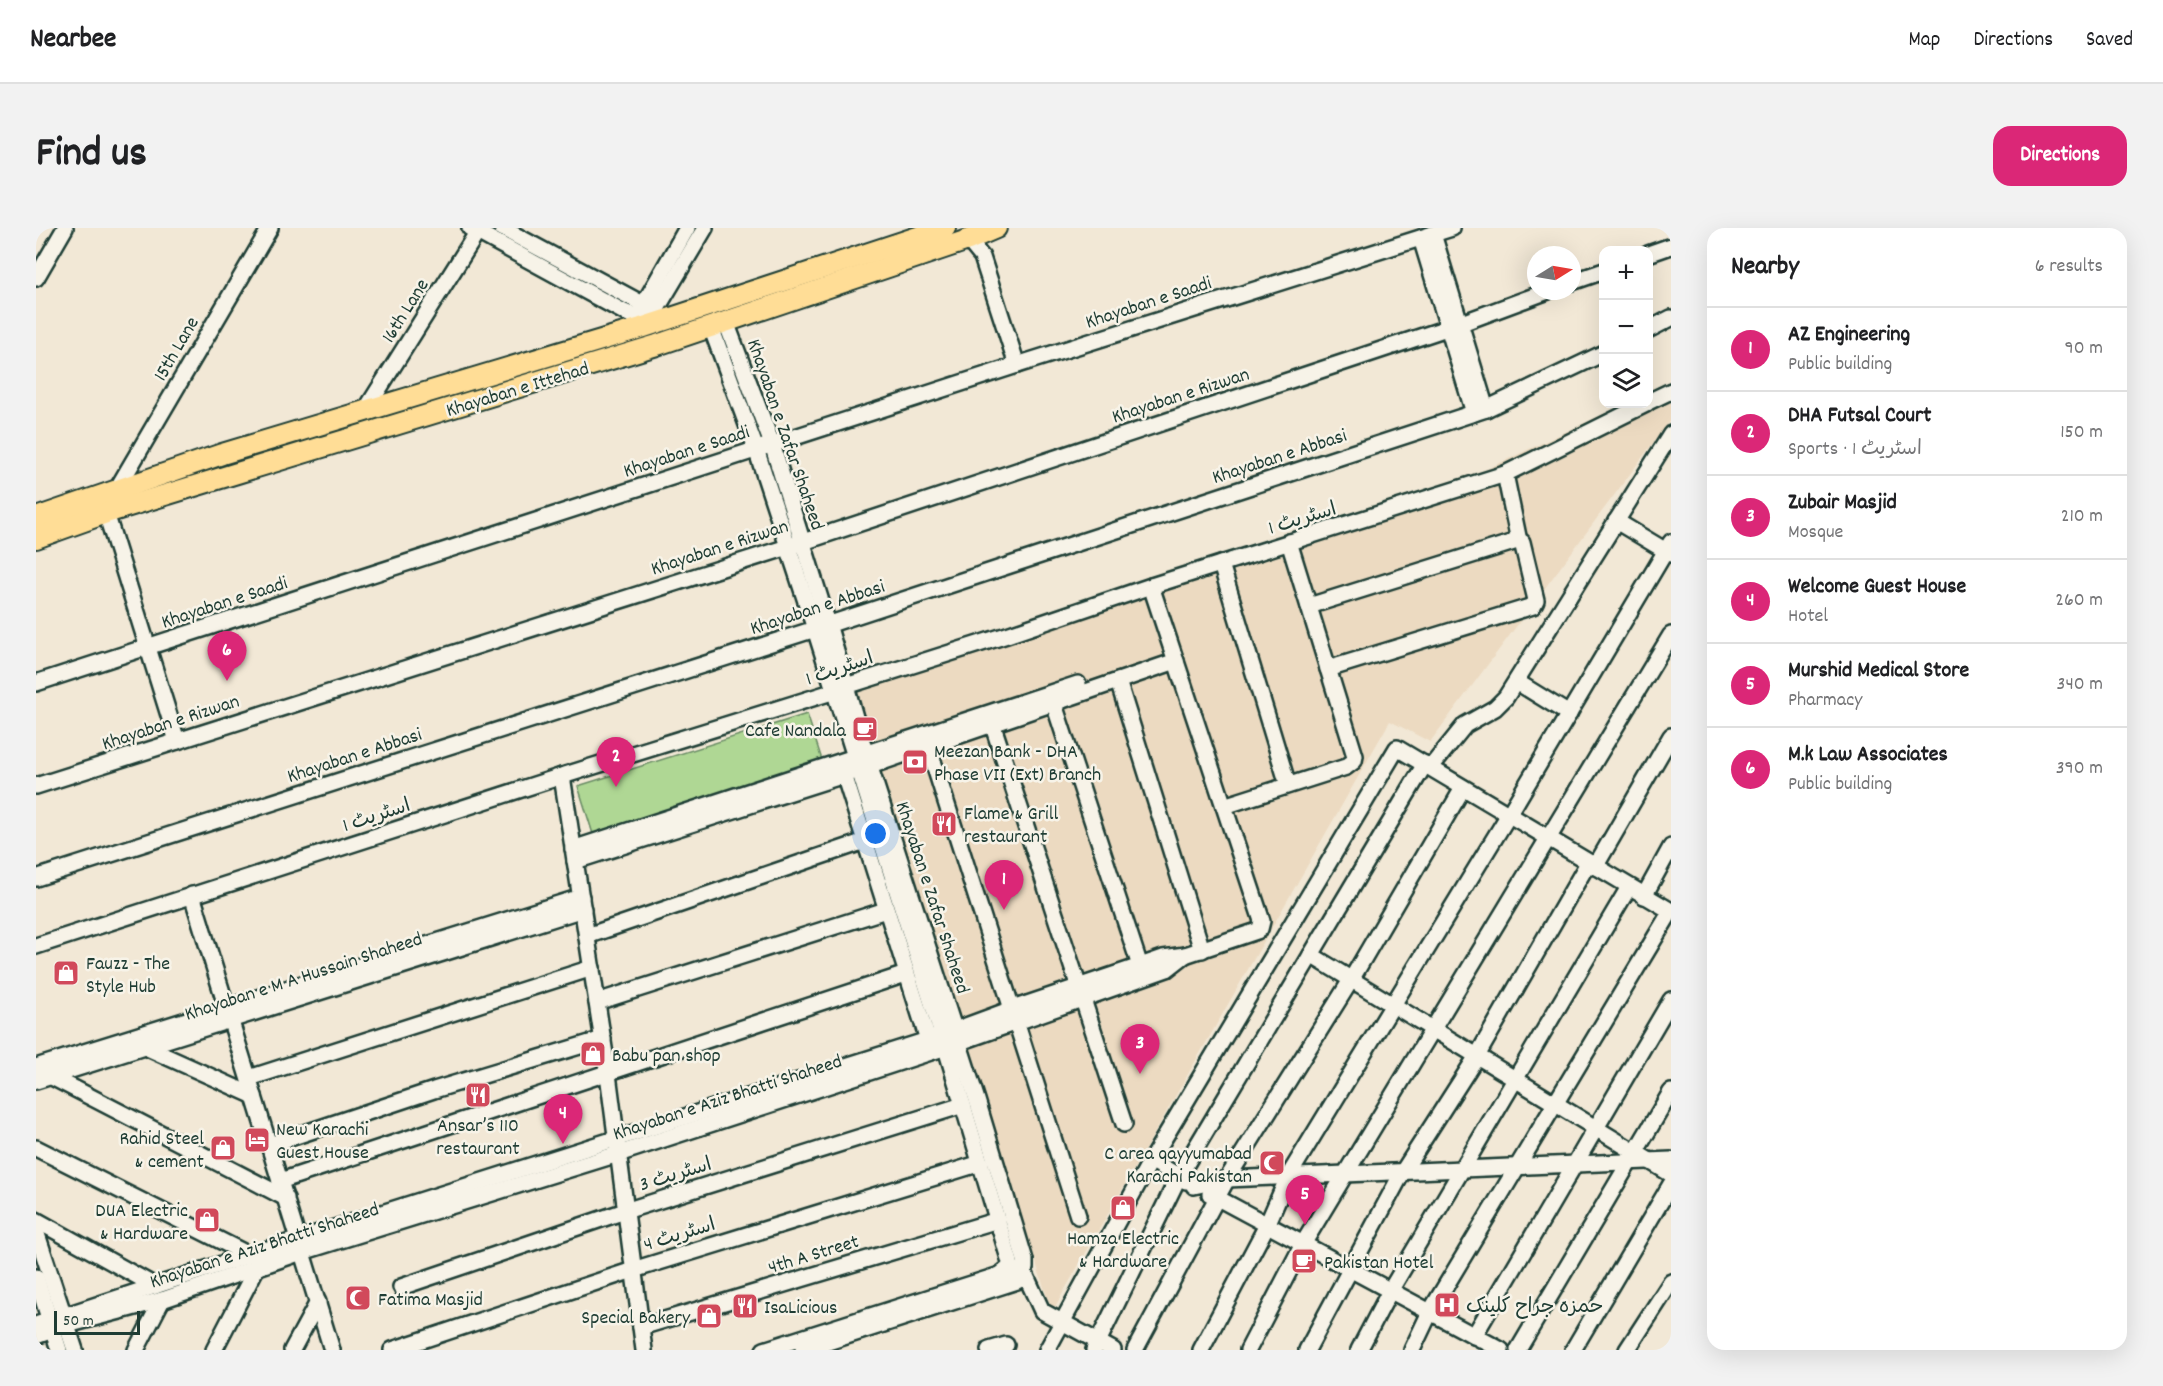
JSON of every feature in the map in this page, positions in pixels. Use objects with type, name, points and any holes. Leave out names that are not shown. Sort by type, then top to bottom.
[{"type":"main road","points":[[879,250],[888,236],[915,228]]},
{"type":"main road","name":"Khayaban e Ittehad","points":[[36,518],[117,489],[365,411],[649,314],[879,250],[945,228]]},
{"type":"main road","name":"Khayaban e Ittehad","points":[[36,538],[106,513],[719,324],[966,234],[989,229]]},
{"type":"street","points":[[36,278],[65,228]]},
{"type":"street","name":"15th Lane","points":[[117,489],[270,228]]},
{"type":"street","points":[[502,228],[649,314]]},
{"type":"street","points":[[649,314],[645,302],[687,228]]},
{"type":"street","points":[[476,229],[636,317],[649,314],[705,228]]},
{"type":"street","name":"Khayaban e Saadi","points":[[36,682],[1017,365],[1452,228]]},
{"type":"street","name":"16th Lane","points":[[365,411],[476,229]]},
{"type":"street","points":[[982,257],[989,229]]},
{"type":"street","points":[[966,234],[982,257],[1017,365]]},
{"type":"street","points":[[1427,236],[1480,411]]},
{"type":"street","points":[[1653,252],[1671,246]]},
{"type":"street","points":[[1581,279],[1599,272]]},
{"type":"street","name":"Khayaban e Rizwan","points":[[36,786],[795,544],[1454,325],[1527,299]]},
{"type":"street","points":[[1653,327],[1671,318]]},
{"type":"street","points":[[719,324],[756,449],[795,544]]},
{"type":"street","name":"Khayaban e Zafar Shaheed","points":[[719,324],[772,444],[795,544],[946,1039]]},
{"type":"street","name":"Khayaban e Abbasi","points":[[36,878],[823,630],[1480,411],[1600,354]]},
{"type":"street","name":"اسٹریٹ 1","points":[[1653,400],[1671,391]]},
{"type":"street","name":"اسٹریٹ 1","points":[[36,946],[839,685],[1007,635],[1150,586],[1505,474],[1637,408]]},
{"type":"street","points":[[1096,1346],[1179,1176],[1428,765],[1465,725],[1495,708],[1506,698],[1671,434]]},
{"type":"street","points":[[1328,669],[1533,606],[1536,600],[1522,542],[1519,541],[1505,474]]},
{"type":"street","points":[[106,513],[177,741]]},
{"type":"street","points":[[1201,1350],[1267,1225],[1288,1177],[1669,549],[1616,521]]},
{"type":"street","points":[[1309,606],[1519,541]]},
{"type":"street","points":[[1150,586],[1224,806],[1346,767],[1354,761],[1355,756],[1289,542]]},
{"type":"street","points":[[1221,564],[1288,785]]},
{"type":"street","points":[[1248,1350],[1303,1244],[1671,635]]},
{"type":"street","points":[[991,719],[1054,704],[1175,657]]},
{"type":"street","points":[[574,855],[842,769],[1175,657]]},
{"type":"street","points":[[1118,681],[1202,950]]},
{"type":"street","points":[[1517,682],[1569,714]]},
{"type":"street","points":[[1054,704],[1140,966]]},
{"type":"street","points":[[991,719],[1124,1124]]},
{"type":"street","points":[[1306,1350],[1402,1173],[1477,1056],[1671,736]]},
{"type":"street","points":[[926,740],[1078,1216]]},
{"type":"street","points":[[1047,1350],[1151,1160],[1397,748],[1671,911],[1430,1312],[1412,1350]]},
{"type":"street","points":[[803,1350],[1016,1274],[1025,1260],[946,1039],[906,974],[842,769]]},
{"type":"street","points":[[562,776],[603,1038],[644,1350]]},
{"type":"street","points":[[1136,1350],[1227,1179],[1351,980],[1463,788]]},
{"type":"street","name":"Khayaban e Aziz Bhatti Shaheed","points":[[1080,993],[1140,966],[1163,958],[1185,956],[1260,929],[1262,921],[1224,806]]},
{"type":"street","points":[[587,936],[865,841]]},
{"type":"street","points":[[1644,896],[1671,847]]},
{"type":"street","points":[[1359,1350],[1390,1291],[1629,886]]},
{"type":"street","points":[[192,895],[332,1350]]},
{"type":"street","name":"Khayaban e M A Hussain Shaheed","points":[[36,1067],[229,1014],[582,903]]},
{"type":"street","points":[[597,1002],[886,910]]},
{"type":"street","points":[[1311,955],[1596,1127],[1633,1157]]},
{"type":"street","name":"Khayaban e Aziz Bhatti Shaheed","points":[[36,1336],[54,1324],[617,1147],[1080,993],[1167,969],[1185,956]]},
{"type":"street","points":[[249,1078],[592,968]]},
{"type":"street","points":[[280,1181],[906,974]]},
{"type":"street","points":[[1474,1336],[1671,1000]]},
{"type":"street","name":"Khayaban e M A Hussain Shaheed","points":[[36,1082],[145,1047],[229,1014]]},
{"type":"street","points":[[269,1145],[603,1038]]},
{"type":"street","points":[[946,1039],[963,1105],[1010,1262],[1016,1274]]},
{"type":"street","points":[[145,1047],[254,1096]]},
{"type":"street","points":[[52,1077],[286,1198]]},
{"type":"street","points":[[1518,1350],[1671,1092]]},
{"type":"street","name":"اسٹریٹ 3","points":[[401,1287],[625,1211],[963,1105]]},
{"type":"street","points":[[36,1148],[253,1261],[214,1350]]},
{"type":"street","points":[[1194,1186],[1227,1179],[1574,1165],[1633,1157],[1650,1161],[1671,1160]]},
{"type":"street","points":[[1151,1160],[1216,1198],[1501,1350]]},
{"type":"street","points":[[1650,1161],[1671,1174]]},
{"type":"street","name":"اسٹریٹ 4","points":[[392,1350],[633,1270],[981,1163]]},
{"type":"street","points":[[1573,1350],[1671,1184]]},
{"type":"street","points":[[36,1220],[158,1293],[136,1350]]},
{"type":"street","name":"4th A Street","points":[[641,1327],[998,1220]]},
{"type":"street","points":[[36,1231],[59,1350]]},
{"type":"street","points":[[764,1350],[1000,1275],[1016,1274],[1026,1276],[1042,1311],[1096,1346],[1113,1350]]},
{"type":"street","points":[[36,1277],[54,1324],[75,1350]]},
{"type":"street","points":[[1627,1350],[1671,1282]]},
{"type":"street","points":[[292,1350],[318,1302]]},
{"type":"street","points":[[989,1350],[1006,1345]]},
{"type":"shaded area","points":[[1653,398],[1671,403],[1671,419],[1430,742],[1390,721],[1052,1312],[846,677],[1487,469],[1617,408],[1653,408]]},
{"type":"green space","points":[[807,714],[822,760],[593,834],[578,786]]},
{"type":"place","name":"M.k Law Associates","points":[[227,681]]},
{"type":"place","name":"Cafe Nandala","points":[[865,729]]},
{"type":"place","name":"Meezan Bank - DHA Phase VII (Ext) Branch","points":[[915,762]]},
{"type":"place","name":"DHA Futsal Court","points":[[616,787]]},
{"type":"place","name":"Flame & Grill restaurant","points":[[944,824]]},
{"type":"place","name":"AZ Engineering","points":[[1004,910]]},
{"type":"place","name":"Fauzz - The Style Hub","points":[[66,973]]},
{"type":"place","name":"Babu pan shop","points":[[593,1054]]},
{"type":"place","name":"Zubair Masjid","points":[[1140,1074]]},
{"type":"place","name":"Ansar’s 110 restaurant","points":[[478,1095]]},
{"type":"place","name":"New Karachi Guest House","points":[[257,1140]]},
{"type":"place","name":"Welcome Guest House","points":[[563,1144]]},
{"type":"place","name":"Rahid Steel & cement","points":[[223,1148]]},
{"type":"place","name":"C area qayyumabad Karachi Pakistan","points":[[1272,1163]]},
{"type":"place","name":"Hamza Electric & Hardware","points":[[1123,1208]]},
{"type":"place","name":"DUA Electric & Hardware","points":[[207,1220]]},
{"type":"place","name":"Murshid Medical Store","points":[[1305,1225]]},
{"type":"place","name":"Pakistan Hotel","points":[[1304,1261]]},
{"type":"place","name":"Fatima Masjid","points":[[358,1298]]},
{"type":"place","name":"حمزہ جراح کلینک","points":[[1447,1305]]},
{"type":"place","name":"IsaLicious","points":[[745,1306]]},
{"type":"place","name":"Special Bakery","points":[[709,1316]]}]
